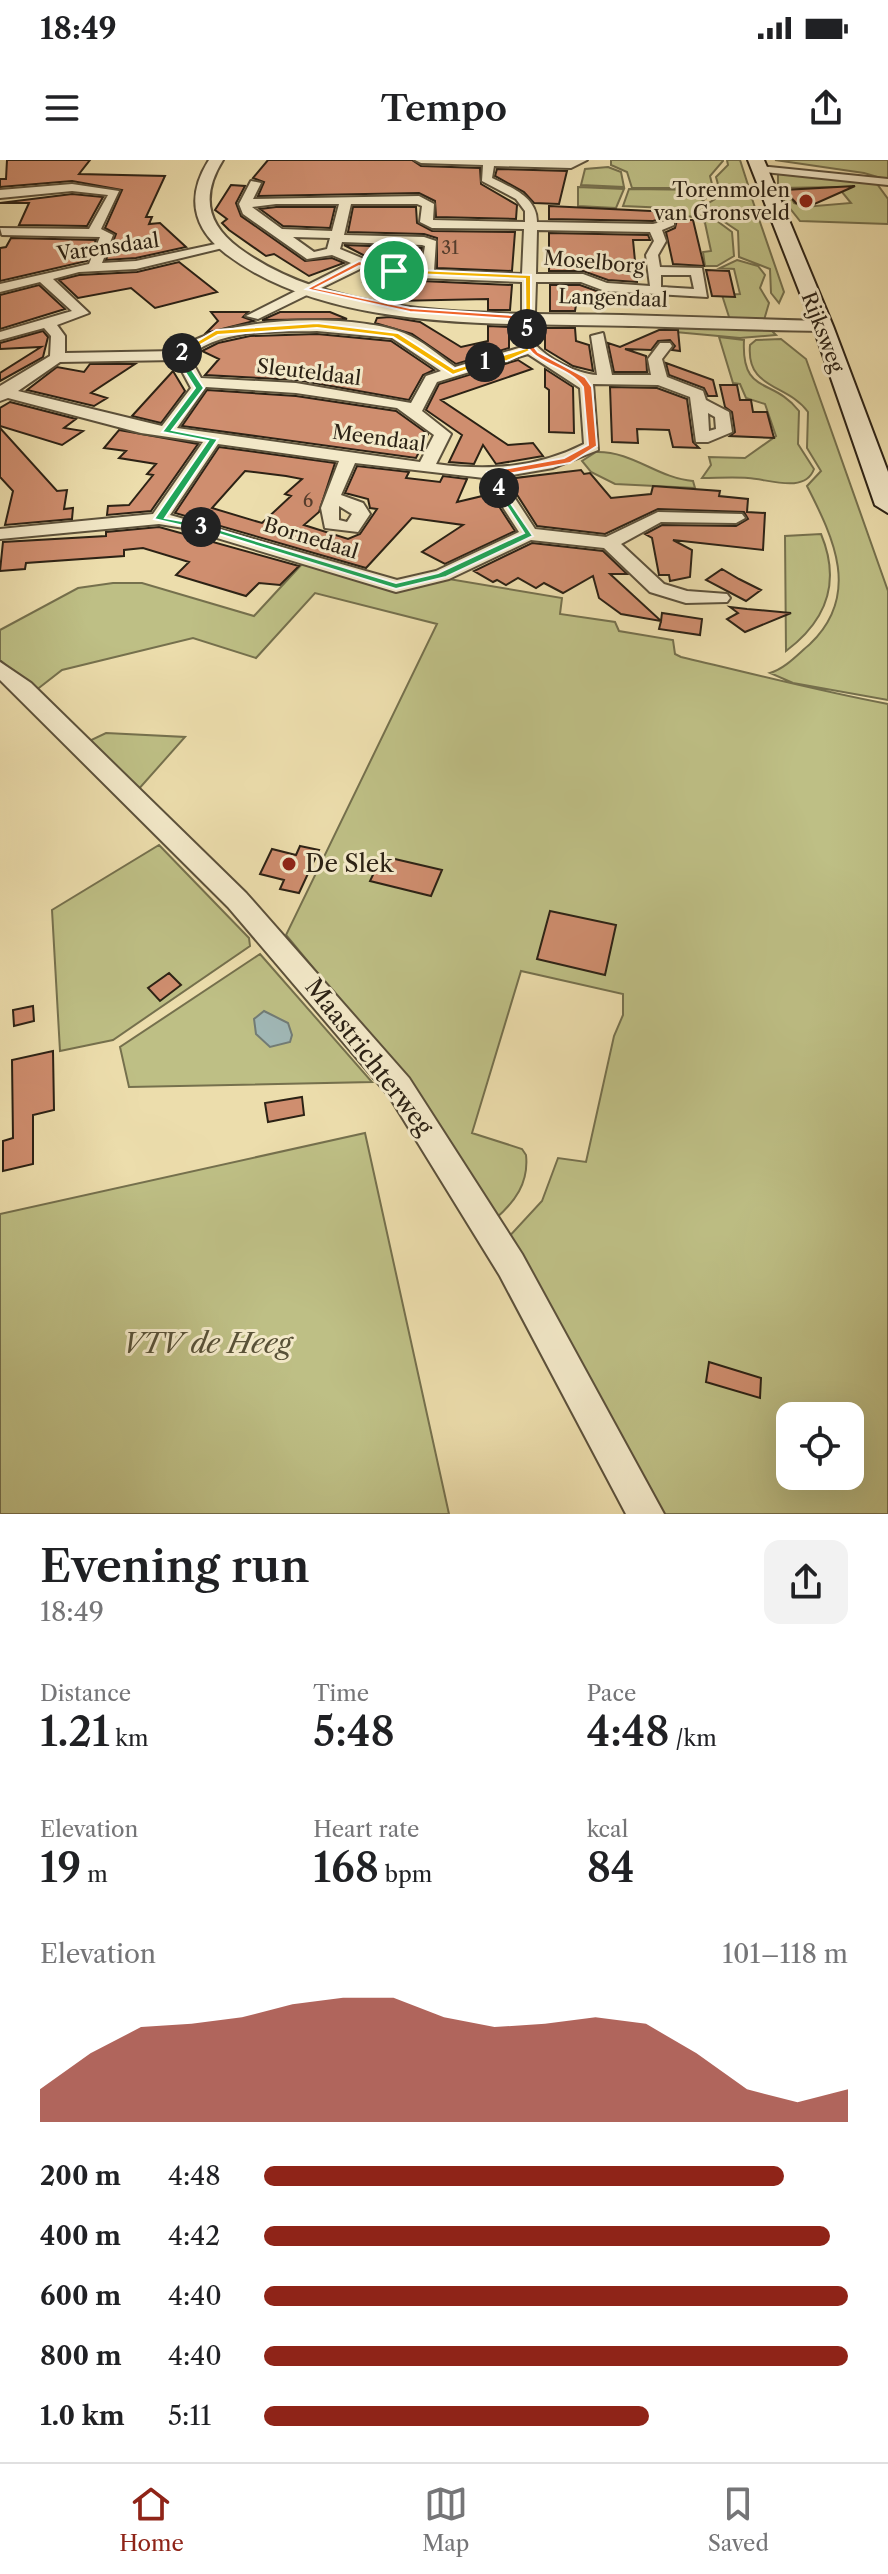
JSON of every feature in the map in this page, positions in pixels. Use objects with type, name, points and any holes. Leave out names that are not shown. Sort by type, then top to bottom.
[{"type":"main road","name":"Rijksweg","points":[[758,165],[823,326],[888,505]]},
{"type":"street","name":"Langendaal","points":[[216,160],[202,183],[200,211],[212,233],[257,269],[309,289],[410,310],[527,318],[823,326]]},
{"type":"street","points":[[422,164],[490,162],[571,165],[581,160]]},
{"type":"street","points":[[490,162],[486,179],[526,202],[531,211],[527,318],[530,349]]},
{"type":"street","points":[[758,165],[854,182],[888,182]]},
{"type":"street","points":[[108,190],[116,176]]},
{"type":"street","points":[[255,183],[245,204],[247,211],[312,256],[336,241],[346,199]]},
{"type":"street","points":[[331,201],[335,185]]},
{"type":"street","points":[[0,194],[38,189],[108,190],[115,193],[94,231]]},
{"type":"street","points":[[22,193],[6,224],[94,231],[107,235],[94,267]]},
{"type":"street","points":[[245,204],[276,200],[346,199],[424,202],[428,204],[426,222],[432,244],[427,273]]},
{"type":"street","name":"Moselborg","points":[[336,241],[427,231],[531,225],[655,228],[670,222]]},
{"type":"street","name":"Moselborg","points":[[654,271],[697,271],[702,294],[658,293],[656,288],[652,255],[660,241],[655,228]]},
{"type":"street","points":[[278,233],[336,241]]},
{"type":"street","name":"Moselborg","points":[[336,241],[359,264],[394,271],[583,278],[605,287],[656,288]]},
{"type":"street","name":"Varensdaal","points":[[0,288],[47,280],[94,267],[136,265],[225,246]]},
{"type":"street","points":[[253,316],[359,264]]},
{"type":"street","points":[[390,290],[394,271]]},
{"type":"street","points":[[0,336],[82,313],[47,280]]},
{"type":"street","points":[[48,323],[58,336],[57,358]]},
{"type":"street","points":[[181,355],[185,349],[216,333],[317,326],[395,335],[453,372]]},
{"type":"street","points":[[598,336],[605,378]]},
{"type":"street","points":[[660,380],[655,359],[665,346]]},
{"type":"street","points":[[414,411],[431,379],[530,349],[582,379],[660,380],[692,389],[700,403]]},
{"type":"street","points":[[1,393],[57,358],[181,355]]},
{"type":"street","points":[[166,432],[199,390],[198,382],[181,355]]},
{"type":"street","name":"Meendaal","points":[[1,393],[124,425],[166,432],[490,474],[566,461],[592,446],[588,387],[582,379]]},
{"type":"street","name":"Sleuteldaal","points":[[198,382],[342,394],[402,404],[443,434],[426,467]]},
{"type":"street","points":[[159,519],[213,439]]},
{"type":"street","points":[[332,498],[350,456]]},
{"type":"street","points":[[490,474],[529,534],[609,543],[658,517],[736,518]]},
{"type":"street","name":"Bornedaal","points":[[0,534],[159,519],[186,523],[396,586],[442,575],[529,534]]},
{"type":"street","points":[[609,543],[657,588],[686,597],[720,598]]},
{"type":"street","name":"Maastrichterweg","points":[[0,669],[24,688],[237,900],[355,1032],[399,1087],[511,1265],[646,1514]]},
{"type":"green space","points":[[611,160],[723,161],[710,176],[713,188],[632,188],[627,172],[611,165]]},
{"type":"green space","points":[[727,160],[740,160],[749,188],[719,188],[716,177],[728,165]]},
{"type":"green space","points":[[775,160],[888,160],[888,180],[864,173]]},
{"type":"green space","points":[[608,167],[621,172],[624,187],[581,185],[585,169]]},
{"type":"green space","points":[[778,173],[877,184],[888,199],[888,224],[800,221],[781,197],[791,197],[794,203],[804,207],[851,203],[838,187],[778,188]]},
{"type":"green space","points":[[578,187],[624,189],[616,208],[578,206]]},
{"type":"green space","points":[[629,189],[712,190],[712,194],[697,205],[703,216],[670,217],[668,208],[623,206]]},
{"type":"green space","points":[[719,190],[749,190],[784,292],[779,303],[771,293],[770,269],[739,257],[738,231],[702,207],[715,199]]},
{"type":"green space","points":[[695,217],[717,221],[732,232],[734,256],[717,266],[705,266],[703,252],[711,251],[705,223]]},
{"type":"green space","points":[[737,260],[758,266],[765,275],[760,288],[769,303],[764,320],[730,320],[722,295],[740,294],[734,269],[720,268]]},
{"type":"green space","points":[[667,325],[770,329],[776,335],[740,338],[668,331]]},
{"type":"green space","points":[[719,337],[744,340],[744,358],[753,378],[789,400],[799,411],[798,444],[814,469],[803,481],[785,483],[748,478],[702,478],[711,465],[709,457],[745,458],[776,436],[765,404],[746,398],[740,384],[733,383]]},
{"type":"green space","points":[[781,339],[806,359],[888,591],[888,700],[793,683],[770,673],[792,660],[826,625],[835,606],[839,586],[833,546],[807,486],[821,471],[807,448],[808,412],[790,396],[761,378],[750,360],[750,345],[756,340]]},
{"type":"green space","points":[[596,452],[622,456],[668,475],[693,481],[695,488],[615,484],[591,472],[582,461]]},
{"type":"green space","points":[[821,534],[830,568],[826,599],[811,627],[786,651],[785,536]]},
{"type":"green space","points":[[303,563],[388,587],[437,577],[562,598],[560,614],[615,622],[619,631],[673,640],[675,654],[681,657],[888,704],[888,1514],[662,1514],[506,1240],[542,1201],[558,1158],[586,1162],[614,1036],[623,1015],[623,994],[521,971],[472,1133],[522,1149],[526,1155],[523,1183],[494,1220],[379,1047],[286,935],[437,624],[315,593],[256,658],[193,638],[62,670],[35,691],[0,660],[0,630],[78,588],[142,583],[254,616]]},
{"type":"green space","points":[[106,733],[185,737],[137,791],[87,742]]},
{"type":"green space","points":[[159,845],[249,938],[250,946],[113,1040],[60,1051],[52,910]]},
{"type":"green space","points":[[260,954],[372,1082],[129,1087],[120,1047]]},
{"type":"green space","name":"VTV de Heeg","points":[[365,1133],[449,1514],[0,1514],[0,1214]]},
{"type":"water","points":[[264,1011],[288,1023],[292,1035],[290,1042],[270,1047],[256,1034],[254,1019]]},
{"type":"building","points":[[7,160],[90,160],[79,174],[165,176],[146,217],[152,217],[149,224],[160,223],[186,247],[136,258],[106,260],[116,234],[105,228],[122,190],[72,181],[0,187],[0,179],[6,179]]},
{"type":"building","points":[[268,160],[412,160],[421,166],[480,168],[481,184],[517,205],[516,219],[436,217],[435,201],[419,193],[258,196],[264,182],[253,178]]},
{"type":"building","points":[[497,169],[567,171],[559,204],[534,203],[524,192],[495,176]]},
{"type":"building","points":[[231,185],[245,186],[236,203],[241,216],[305,261],[332,258],[344,263],[309,276],[274,254],[266,256],[229,230],[222,223],[227,219],[215,210]]},
{"type":"building","points":[[855,186],[810,206],[796,203],[784,190]]},
{"type":"building","points":[[72,194],[103,197],[87,226],[19,225],[29,203],[0,203]]},
{"type":"building","points":[[549,206],[671,212],[672,216],[653,221],[549,219]]},
{"type":"building","points":[[335,207],[330,228],[283,226],[260,209]]},
{"type":"building","points":[[353,207],[416,207],[417,223],[432,231],[515,232],[512,271],[437,268],[437,238],[424,234],[348,232]]},
{"type":"building","points":[[677,220],[693,220],[704,266],[673,264],[666,232],[675,228]]},
{"type":"building","points":[[549,233],[648,235],[650,240],[633,240],[637,282],[608,280],[583,271],[549,271]]},
{"type":"building","points":[[11,238],[96,240],[87,261],[0,281],[0,248],[6,247]]},
{"type":"building","points":[[344,245],[422,248],[419,266],[365,256]]},
{"type":"building","points":[[179,262],[217,292],[155,308],[131,288],[78,298],[59,280],[79,275],[137,272]]},
{"type":"building","points":[[706,270],[729,271],[735,297],[712,296]]},
{"type":"building","points":[[367,271],[421,281],[512,285],[510,310],[488,310],[488,299],[394,301],[397,286],[368,285],[363,282]]},
{"type":"building","points":[[39,285],[65,309],[0,329],[0,295]]},
{"type":"building","points":[[550,285],[580,285],[605,294],[639,296],[639,301],[577,299],[575,311],[550,311]]},
{"type":"building","points":[[211,312],[248,312],[243,317],[254,321],[206,333],[218,321]]},
{"type":"building","points":[[280,312],[330,312],[347,319],[262,320]]},
{"type":"building","points":[[377,318],[420,322],[461,347],[488,341],[488,326],[509,327],[509,348],[456,364],[412,334],[375,323]]},
{"type":"building","points":[[545,328],[575,328],[576,341],[589,345],[593,371],[573,366],[545,349]]},
{"type":"building","points":[[659,330],[678,330],[680,351],[672,350],[675,346],[670,340],[658,341],[651,350],[625,349],[646,356],[647,372],[614,372],[608,343],[620,347]]},
{"type":"building","points":[[43,331],[48,337],[43,357],[0,381],[0,373],[41,347],[0,349],[0,343]]},
{"type":"building","points":[[317,334],[391,341],[434,370],[423,375],[409,400],[297,380],[205,375],[219,359],[202,351],[218,343],[250,336]]},
{"type":"building","points":[[518,360],[532,369],[441,400],[508,445],[533,443],[543,456],[496,464],[483,445],[474,464],[449,462],[462,435],[426,410],[439,384]]},
{"type":"building","points":[[666,363],[713,380],[717,396],[708,396],[704,388],[669,375]]},
{"type":"building","points":[[90,364],[135,364],[91,393],[107,398],[94,406],[27,390],[57,367],[84,372]]},
{"type":"building","points":[[545,369],[573,387],[574,433],[549,432],[549,390],[545,387]]},
{"type":"building","points":[[173,371],[185,391],[161,423],[132,416]]},
{"type":"building","points":[[720,385],[737,385],[740,400],[751,400],[753,412],[767,412],[774,438],[730,436],[735,432],[732,412],[725,407]]},
{"type":"building","points":[[610,387],[657,388],[687,399],[693,442],[699,448],[673,447],[669,430],[637,429],[638,443],[612,442]]},
{"type":"building","points":[[207,390],[296,396],[396,411],[428,434],[416,458],[182,426]]},
{"type":"building","points":[[10,402],[76,419],[64,428],[83,431],[62,445],[0,426],[0,408]]},
{"type":"building","points":[[0,428],[57,491],[67,490],[64,509],[73,508],[72,519],[5,525],[13,491],[0,477]]},
{"type":"building","points":[[119,430],[198,444],[151,511],[107,515],[108,506],[129,505],[153,475],[147,474],[156,464],[119,458],[126,451],[104,448]]},
{"type":"building","points":[[219,447],[335,463],[319,512],[304,525],[348,539],[360,534],[377,509],[370,508],[368,499],[345,493],[357,466],[409,472],[406,478],[440,482],[443,476],[467,479],[457,502],[491,494],[515,531],[445,564],[422,552],[463,525],[412,518],[366,568],[175,513]],"holes":[[[245,471],[302,479],[285,494],[291,496],[262,523],[212,508]]]},
{"type":"building","points":[[581,470],[584,474],[590,473],[611,498],[651,494],[653,486],[720,491],[719,496],[748,499],[747,512],[765,513],[763,550],[673,540],[692,550],[690,577],[670,581],[669,575],[659,575],[652,538],[645,534],[662,525],[736,526],[748,519],[744,512],[658,509],[605,534],[537,526],[507,479]]},
{"type":"building","points":[[159,527],[299,566],[280,585],[259,583],[246,596],[176,575],[189,562],[143,548],[124,550],[124,556],[26,563],[25,569],[0,571],[3,542],[106,536],[106,532]]},
{"type":"building","points":[[532,543],[603,551],[627,574],[610,574],[661,621],[621,614],[599,598],[593,576],[563,593],[544,583],[536,588],[518,578],[506,585],[497,580],[493,582],[474,571]]},
{"type":"building","points":[[722,569],[761,590],[746,601],[706,580]]},
{"type":"building","points":[[730,607],[791,613],[745,632],[727,619],[738,613]]},
{"type":"building","points":[[662,613],[702,619],[700,635],[659,629]]},
{"type":"building","name":"De Slek","points":[[300,846],[319,850],[299,893],[280,889],[284,880],[260,874],[272,849],[296,855]]},
{"type":"building","points":[[382,856],[442,870],[431,896],[370,881]]},
{"type":"building","points":[[550,911],[616,925],[605,975],[537,959]]},
{"type":"building","points":[[169,973],[181,985],[160,1001],[148,988]]},
{"type":"building","points":[[33,1006],[34,1021],[14,1026],[13,1010]]},
{"type":"building","points":[[53,1051],[54,1110],[33,1115],[33,1164],[3,1171],[3,1141],[13,1138],[12,1060]]},
{"type":"building","points":[[302,1097],[304,1115],[268,1122],[265,1103]]},
{"type":"building","points":[[709,1362],[761,1378],[760,1398],[706,1382]]},
{"type":"place","name":"Torenmolen van Gronsveld","points":[[806,201]]},
{"type":"place","name":"De Slek","points":[[289,864]]},
{"type":"route","points":[[394,271],[359,264],[309,289],[359,302],[410,310],[527,318],[527,343],[530,349],[582,379],[588,387],[592,446],[566,461],[490,474],[529,534],[442,575],[396,586],[186,523],[159,519],[213,439],[166,432],[199,390],[198,382],[182,361],[182,353],[216,333],[317,326],[395,335],[453,372],[507,359],[530,349],[527,343],[528,277],[394,271]]}]
